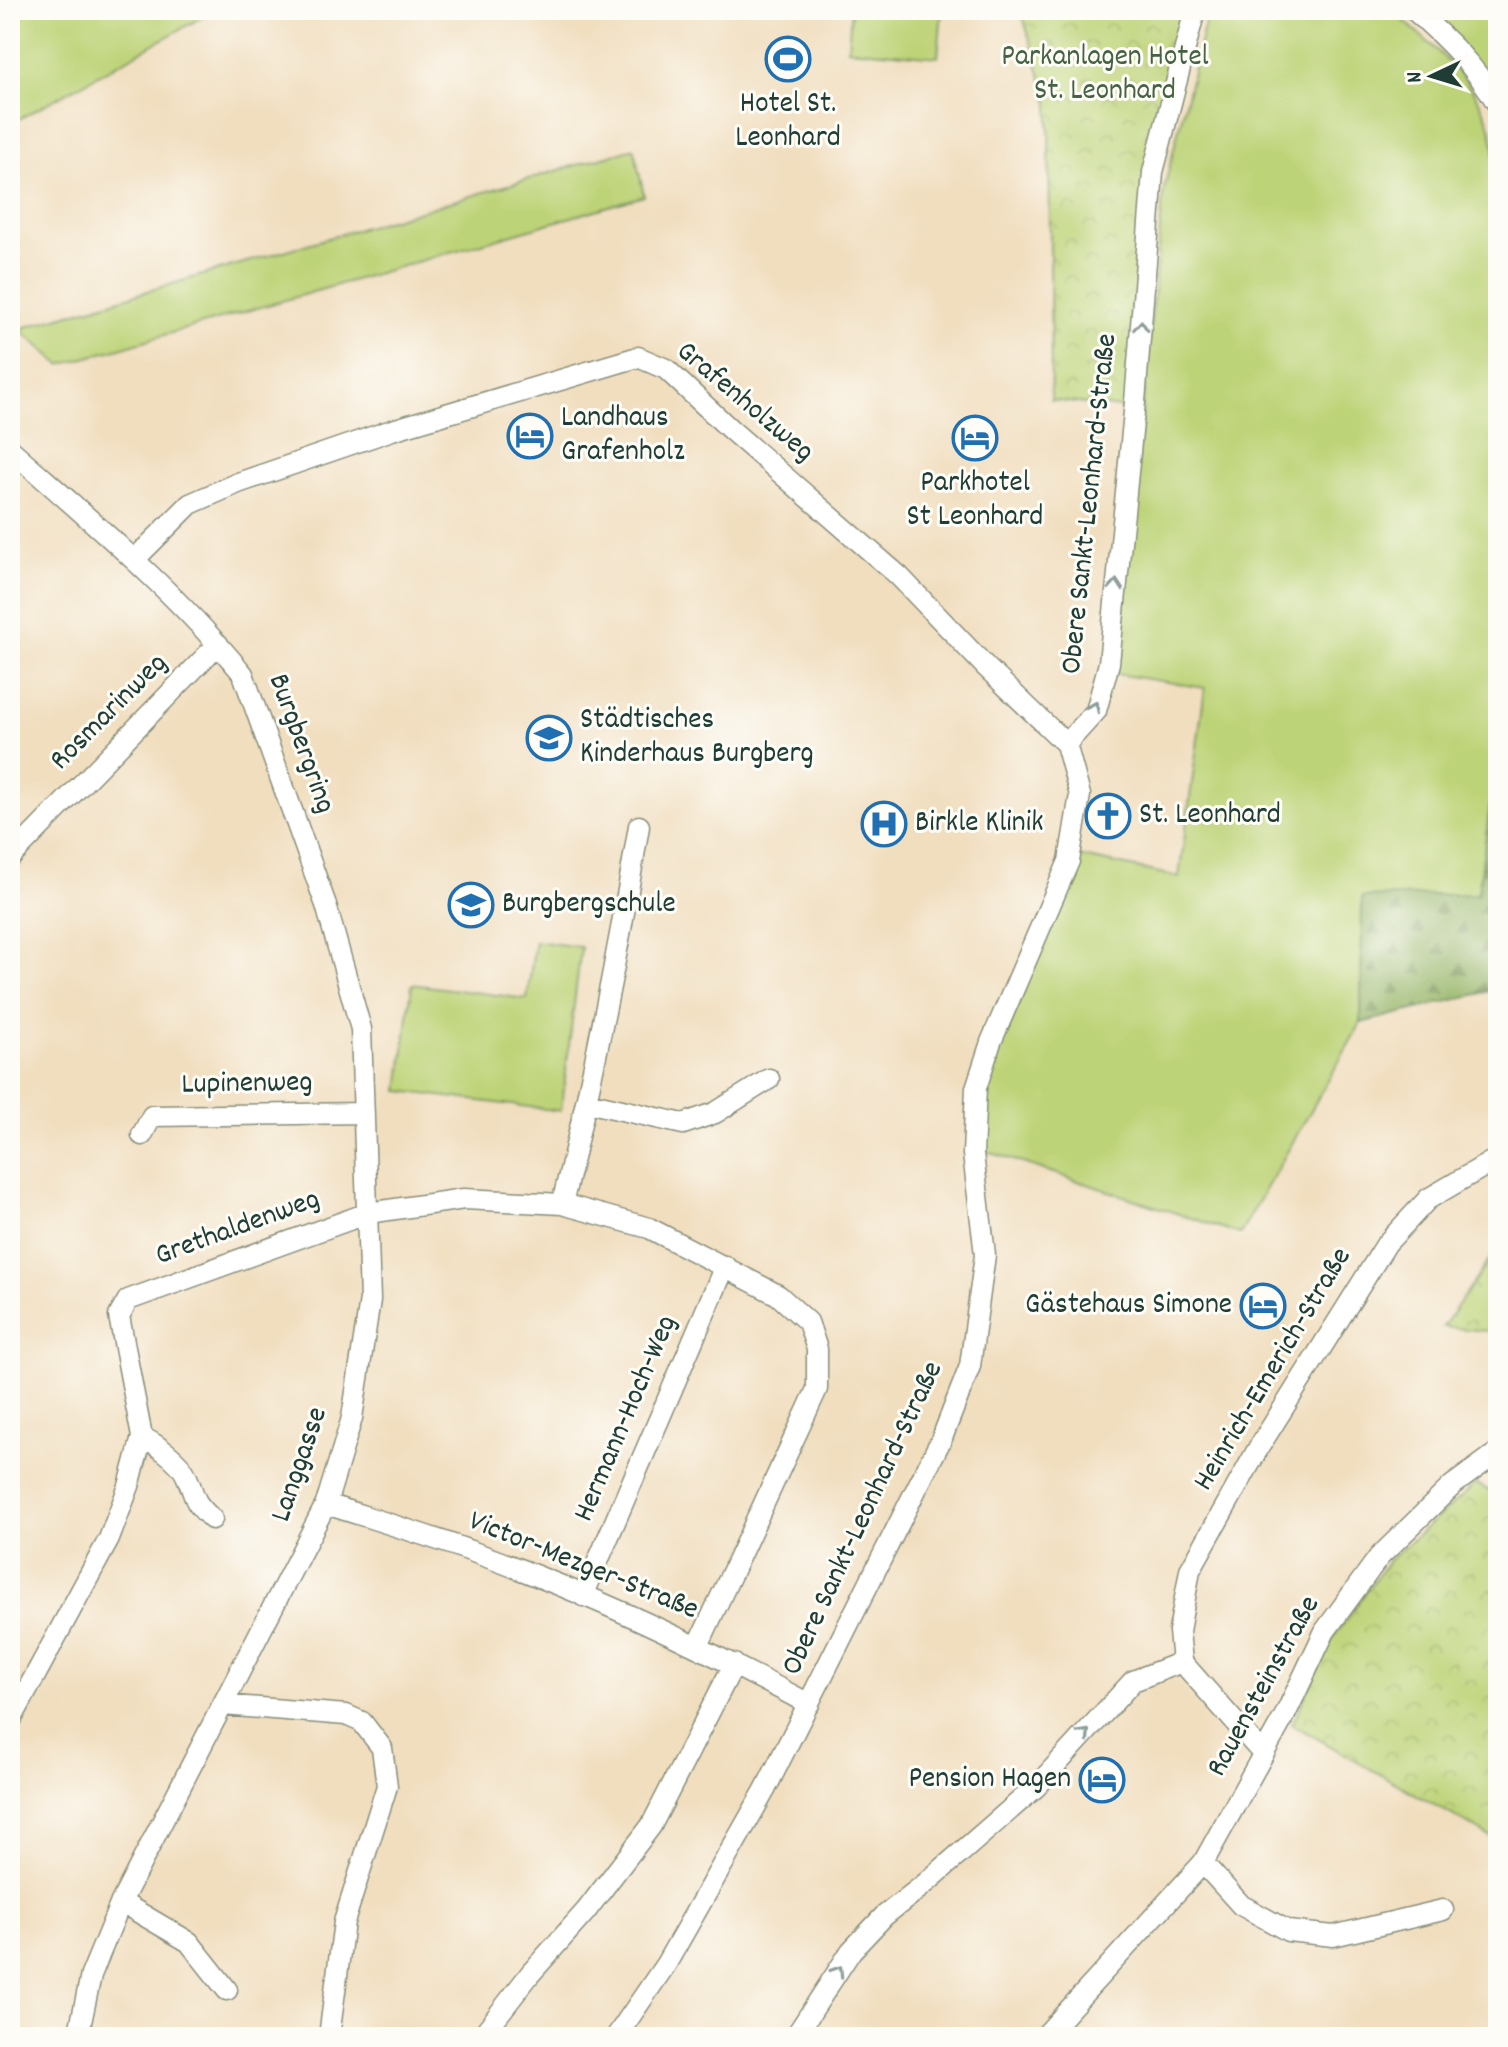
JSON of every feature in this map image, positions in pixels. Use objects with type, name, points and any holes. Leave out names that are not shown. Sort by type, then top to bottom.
[{"type":"street","name":"Obere Sankt-Leonhard-Straße","points":[[616,2037],[666,1964],[765,1790],[942,1438],[970,1366],[985,1255],[973,1154],[976,1088],[991,1042],[1069,861],[1080,795],[1066,744],[1096,711],[1109,663],[1135,402],[1153,172],[1195,10]]},
{"type":"street","points":[[1414,10],[1484,80],[1498,105]]},
{"type":"street","name":"Grafenholzweg","points":[[135,559],[190,504],[238,483],[392,430],[638,357],[666,369],[731,430],[899,576],[986,667],[1066,744]]},
{"type":"street","name":"Burgbergring","points":[[10,449],[135,559],[243,674],[326,905],[355,1006]]},
{"type":"street","name":"Rosmarinweg","points":[[10,858],[218,644]]},
{"type":"street","points":[[562,1204],[587,1102],[639,826]]},
{"type":"street","name":"Langgasse","points":[[78,2037],[91,1975],[121,1902],[326,1504],[352,1418],[370,1300],[361,1029],[355,1006]]},
{"type":"street","points":[[587,1102],[683,1124],[715,1113],[769,1079]]},
{"type":"street","name":"Lupinenweg","points":[[142,1135],[152,1116],[364,1113]]},
{"type":"street","name":"Heinrich-Emerich-Straße","points":[[1182,1662],[1179,1631],[1190,1570],[1259,1447],[1328,1335],[1387,1243],[1428,1199],[1498,1158]]},
{"type":"street","name":"Grethaldenweg","points":[[142,1437],[119,1316],[128,1300],[368,1213],[464,1199],[562,1204],[649,1228],[778,1295],[808,1322],[817,1349],[817,1389],[698,1646]]},
{"type":"street","name":"Hermann-Hoch-Weg","points":[[583,1596],[725,1266]]},
{"type":"street","points":[[10,1722],[109,1539],[129,1486],[142,1437],[152,1442],[185,1472],[195,1503],[212,1519]]},
{"type":"street","name":"Rauensteinstraße","points":[[1057,2032],[1203,1863],[1325,1631],[1379,1557],[1453,1485],[1498,1452]]},
{"type":"street","name":"Victor-Mezger-Straße","points":[[326,1504],[477,1553],[583,1596],[698,1646],[809,1704]]},
{"type":"street","points":[[795,2037],[851,1951],[884,1916],[1036,1787],[1133,1681],[1182,1662],[1263,1754]]},
{"type":"street","points":[[481,2037],[530,1974],[586,1911],[651,1826],[734,1664]]},
{"type":"street","points":[[223,1705],[346,1715],[362,1722],[382,1748],[387,1786],[344,1922],[329,2037]]},
{"type":"street","points":[[1203,1863],[1241,1905],[1288,1931],[1333,1936],[1443,1910]]},
{"type":"street","points":[[121,1902],[189,1942],[227,1990]]},
{"type":"green space","points":[[10,10],[215,10],[10,124]]},
{"type":"green space","points":[[851,10],[942,10],[938,57],[848,49]]},
{"type":"green space","name":"Parkanlagen Hotel St. Leonhard","points":[[1021,10],[1183,10],[1149,161],[1129,409],[1051,400],[1049,104]]},
{"type":"green space","points":[[1210,10],[1392,10],[1444,57],[1477,98],[1490,128],[1498,175],[1498,750],[1478,894],[1362,898],[1361,1023],[1240,1234],[983,1150],[985,1086],[1078,856],[1179,877],[1205,688],[1116,674],[1164,189]]},
{"type":"green space","points":[[1425,10],[1498,10],[1498,92]]},
{"type":"green space","points":[[634,148],[644,196],[61,365],[19,329]]},
{"type":"green space","points":[[1498,750],[1498,989],[1361,1023],[1362,897],[1478,894]]},
{"type":"green space","points":[[535,941],[581,947],[561,1111],[399,1091],[412,984],[527,999]]},
{"type":"green space","points":[[1498,1247],[1498,1332],[1443,1327]]},
{"type":"green space","points":[[1476,1484],[1498,1495],[1498,1841],[1292,1724],[1333,1638],[1388,1561]]},
{"type":"place","name":"Hotel St. Leonhard","points":[[788,59]]},
{"type":"place","name":"Landhaus Grafenholz","points":[[530,436]]},
{"type":"place","name":"Parkhotel St Leonhard","points":[[975,438]]},
{"type":"place","name":"Städtisches Kinderhaus Burgberg","points":[[549,738]]},
{"type":"place","name":"St. Leonhard","points":[[1108,816]]},
{"type":"place","name":"Birkle Klinik","points":[[884,824]]},
{"type":"place","name":"Burgbergschule","points":[[471,905]]},
{"type":"place","name":"Gästehaus Simone","points":[[1263,1306]]},
{"type":"place","name":"Pension Hagen","points":[[1102,1780]]}]
